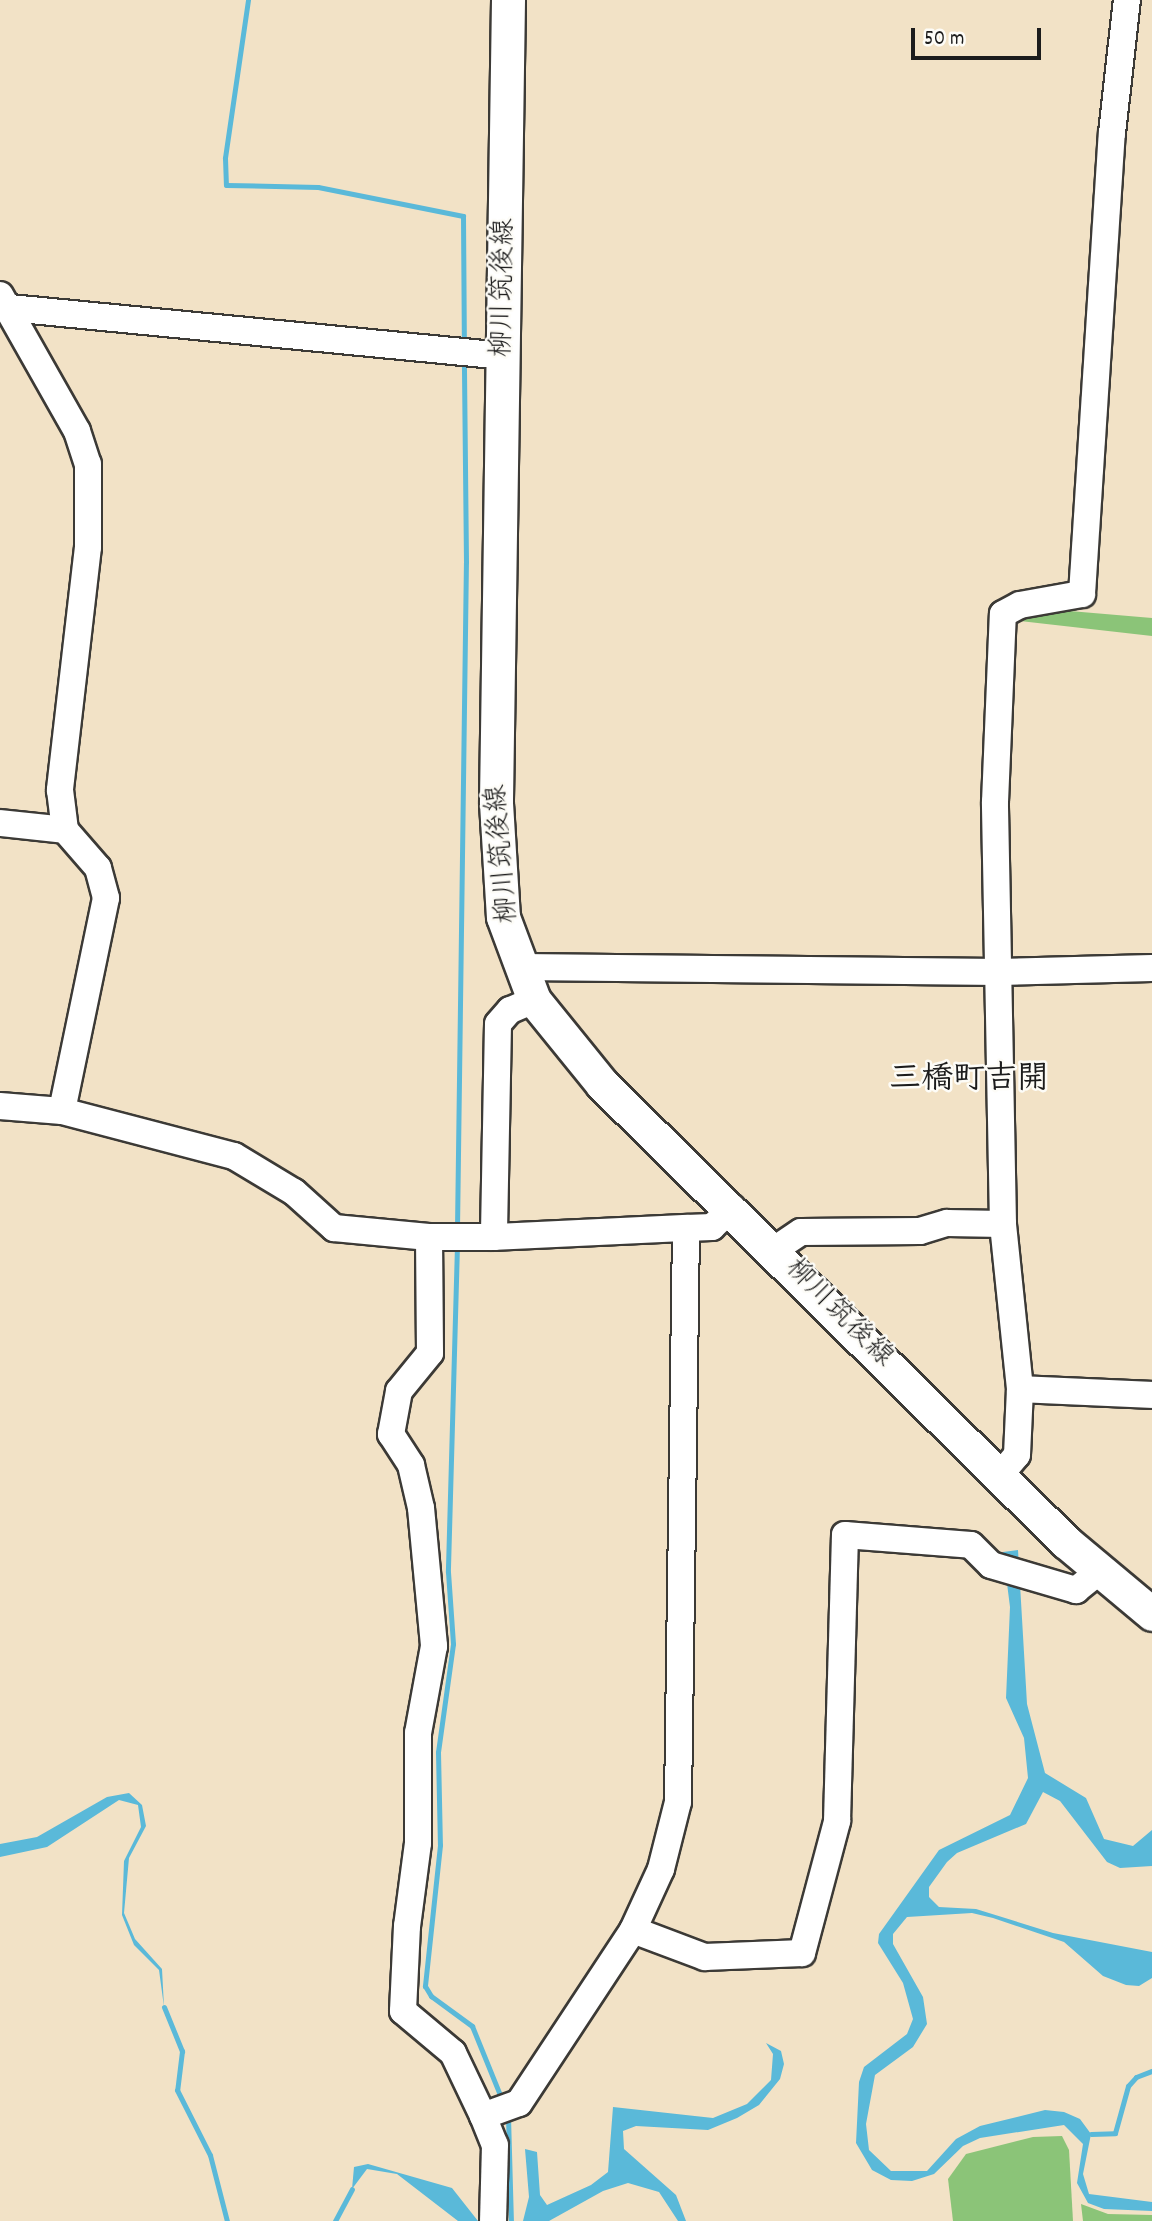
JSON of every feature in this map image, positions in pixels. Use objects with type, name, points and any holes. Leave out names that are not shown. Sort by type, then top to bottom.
[{"type":"main road","name":"柳川筑後線","points":[[508,0],[496,803],[503,917],[534,1000],[602,1084],[774,1250],[1066,1542],[1098,1572],[1152,1614]]},
{"type":"street","points":[[1000,1475],[1017,1455],[1020,1389],[1003,1224],[995,802],[1003,614],[1020,605],[1082,594],[1111,146],[1127,0]]},
{"type":"street","points":[[2,304],[504,356]]},
{"type":"street","points":[[2,304],[77,431],[88,464],[88,547],[62,759],[65,830],[98,868],[106,898],[62,1111]]},
{"type":"street","points":[[0,823],[65,830]]},
{"type":"street","points":[[521,967],[1000,972],[1152,968]]},
{"type":"street","points":[[494,1237],[498,1024],[510,1010],[534,1000]]},
{"type":"street","points":[[0,1106],[62,1111],[234,1156],[294,1192],[334,1228],[429,1237],[494,1237],[712,1227],[732,1209]]},
{"type":"street","points":[[774,1250],[801,1231],[919,1231],[947,1223],[1003,1224]]},
{"type":"street","points":[[483,2116],[519,2103],[633,1930],[661,1869],[678,1802],[686,1228]]},
{"type":"street","points":[[429,1237],[430,1353],[399,1391],[391,1434],[411,1465],[421,1508],[434,1646],[418,1733],[418,1843],[407,1926],[403,2011],[453,2053],[483,2116],[495,2145],[493,2221]]},
{"type":"street","points":[[1020,1389],[1152,1395]]},
{"type":"street","points":[[633,1930],[705,1957],[802,1953],[837,1821],[845,1535],[971,1545],[991,1565],[1076,1590],[1098,1572]]},
{"type":"green space","points":[[1058,610],[1152,618],[1152,636],[1020,621]]},
{"type":"green space","points":[[1062,2136],[1069,2150],[1073,2221],[953,2221],[948,2179],[966,2154],[1033,2137]]},
{"type":"green space","points":[[1081,2204],[1108,2214],[1152,2215],[1152,2221],[1083,2221]]},
{"type":"water","points":[[1018,1550],[1027,1704],[1045,1773],[1086,1798],[1104,1839],[1133,1846],[1152,1830],[1152,1866],[1120,1868],[1107,1862],[1060,1801],[1043,1792],[1026,1824],[957,1853],[947,1862],[929,1887],[929,1897],[939,1907],[976,1909],[1053,1933],[1152,1952],[1152,1978],[1139,1986],[1126,1985],[1103,1976],[1064,1942],[993,1918],[972,1913],[907,1917],[893,1934],[893,1944],[923,1997],[927,2024],[913,2047],[875,2075],[866,2124],[869,2150],[891,2171],[927,2171],[956,2139],[980,2126],[1045,2110],[1064,2112],[1080,2119],[1091,2134],[1083,2174],[1089,2194],[1152,2202],[1152,2211],[1104,2209],[1088,2203],[1077,2183],[1083,2144],[1064,2125],[980,2138],[963,2146],[934,2174],[912,2181],[891,2180],[872,2170],[856,2143],[859,2082],[864,2067],[907,2034],[913,2019],[903,1983],[878,1943],[879,1934],[939,1850],[1010,1815],[1028,1778],[1024,1738],[1006,1698],[1010,1607],[1003,1552]]},
{"type":"water","points":[[129,1793],[142,1805],[146,1826],[129,1858],[124,1913],[135,1939],[162,1969],[164,2007],[159,1970],[134,1945],[122,1915],[124,1861],[141,1827],[138,1805],[119,1800],[47,1847],[0,1857],[0,1844],[37,1837],[107,1797]]},
{"type":"water","points":[[766,2043],[781,2051],[784,2064],[780,2079],[759,2105],[708,2130],[636,2126],[623,2131],[624,2149],[676,2195],[686,2221],[678,2221],[659,2192],[628,2183],[603,2191],[549,2221],[523,2221],[529,2197],[525,2149],[537,2152],[540,2195],[547,2205],[591,2185],[608,2172],[613,2107],[713,2118],[747,2104],[771,2080],[773,2054]]},
{"type":"water","points":[[368,2164],[452,2188],[478,2221],[458,2221],[397,2174],[367,2169],[352,2189],[354,2167]]},
{"type":"waterway","points":[[248,0],[225,158],[226,185],[318,187],[463,216],[464,346]]},
{"type":"waterway","points":[[457,1228],[466,562],[464,360]]},
{"type":"waterway","points":[[457,1245],[448,1572],[453,1644],[438,1752],[440,1845],[425,1986],[431,1996],[472,2026],[502,2100]]},
{"type":"waterway","points":[[164,2007],[182,2051],[177,2090],[210,2155],[227,2221]]},
{"type":"waterway","points":[[1091,2134],[1115,2133],[1128,2086],[1136,2077],[1152,2071]]},
{"type":"waterway","points":[[508,2116],[511,2221]]},
{"type":"waterway","points":[[335,2221],[352,2189]]},
{"type":"district","name":"三橋町吉開","points":[[969,1081]]}]
